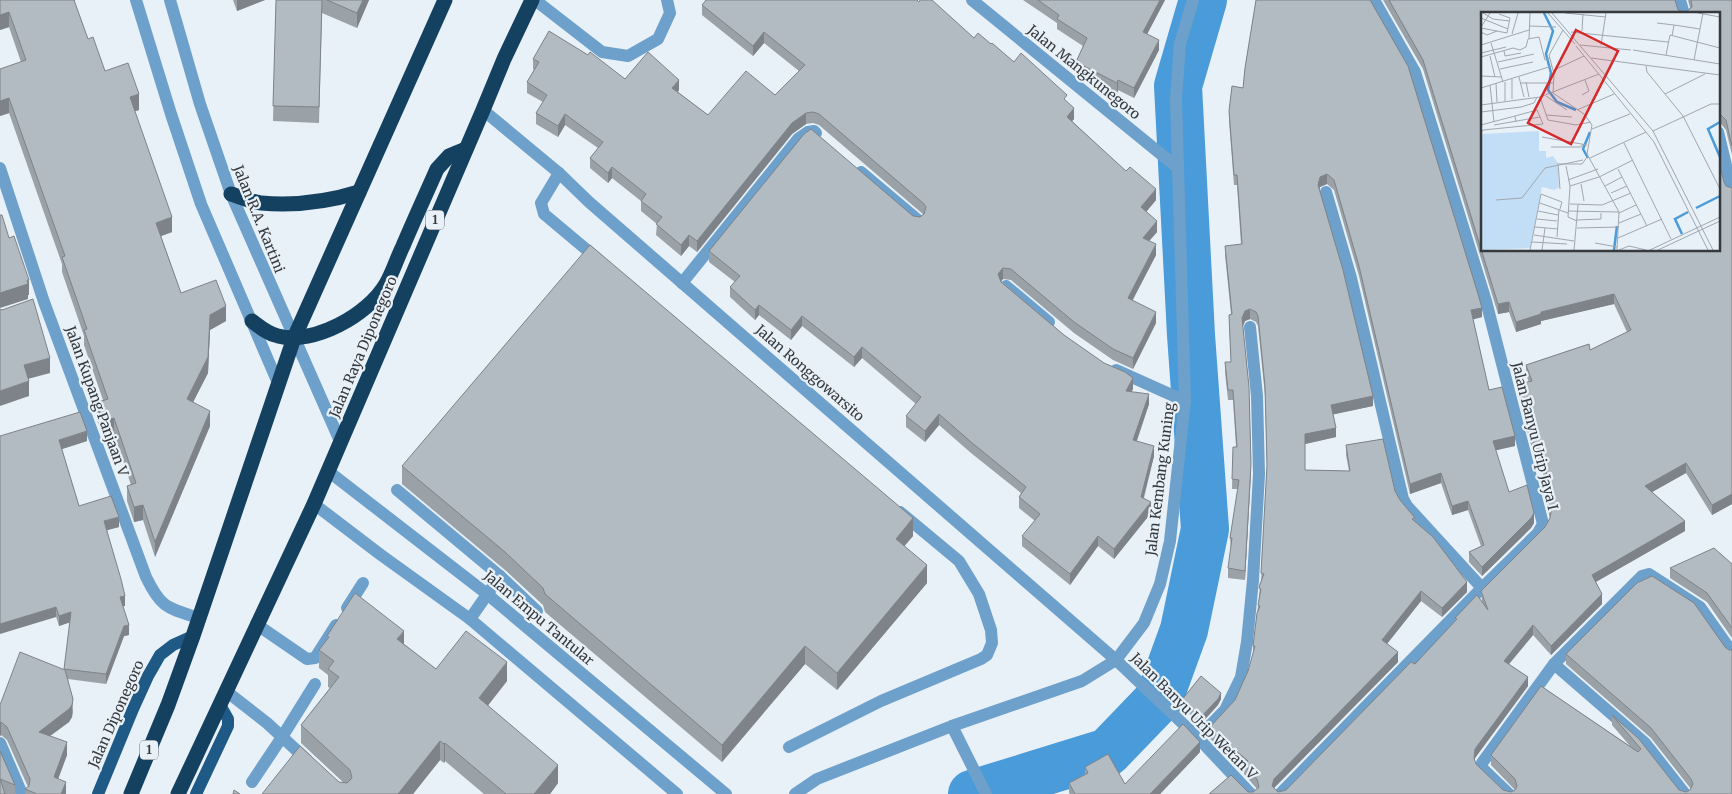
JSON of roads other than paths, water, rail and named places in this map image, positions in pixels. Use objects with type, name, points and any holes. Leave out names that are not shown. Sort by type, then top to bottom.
[{"type":"highway","name":"1","points":[[131,794],[168,705],[193,636],[294,338],[445,0]]},
{"type":"highway","name":"Jalan Raya Diponegoro","points":[[223,698],[256,624],[314,504],[484,110],[504,59],[534,0]]},
{"type":"highway","points":[[252,321],[266,332],[294,338],[316,334],[339,324],[366,308],[385,285],[437,169],[449,156],[466,149]]},
{"type":"highway","points":[[231,194],[260,203],[298,204],[333,200],[359,192]]},
{"type":"highway","name":"1","points":[[178,794],[223,698]]},
{"type":"main road","name":"Jalan Diponegoro","points":[[98,794],[133,709],[160,655],[173,645],[193,636]]},
{"type":"main road","points":[[196,794],[228,726],[223,698]]},
{"type":"street","points":[[136,0],[201,204],[278,383]]},
{"type":"street","name":"Jalan R.A. Kartini","points":[[170,0],[200,104],[231,194],[340,441]]},
{"type":"street","points":[[534,0],[602,52],[628,56],[658,40],[670,13],[667,0]]},
{"type":"street","name":"Jalan Mangkunegoro","points":[[972,0],[1178,168]]},
{"type":"street","name":"Jalan Kembang Kuning","points":[[794,794],[817,778],[952,726],[1082,681],[1116,660],[1144,623],[1160,584],[1170,541],[1184,401],[1176,100],[1180,44],[1193,0]]},
{"type":"street","name":"Jalan Banyu Urip Jaya I","points":[[1280,794],[1538,533],[1543,524],[1486,301],[1415,72],[1374,0]]},
{"type":"street","name":"Jalan Ronggowarsito","points":[[484,110],[559,173],[682,283],[1116,660]]},
{"type":"street","points":[[682,283],[798,139],[808,132],[814,131],[828,144]]},
{"type":"street","points":[[1720,140],[1732,190]]},
{"type":"street","points":[[851,163],[918,220]]},
{"type":"street","name":"Jalan Kupang Panjaan V","points":[[0,168],[39,304],[146,577],[154,594],[169,609],[199,618]]},
{"type":"street","points":[[559,173],[541,203],[544,214],[612,271]]},
{"type":"street","points":[[1326,192],[1353,287],[1403,499],[1407,506],[1482,588]]},
{"type":"street","points":[[1006,286],[1056,328]]},
{"type":"street","points":[[1198,738],[1225,710],[1241,677],[1247,642],[1253,580],[1259,474],[1257,396],[1250,327]]},
{"type":"street","points":[[1109,367],[1184,401]]},
{"type":"street","name":"Jalan Empu Tantular","points":[[328,471],[487,594],[726,794]]},
{"type":"street","points":[[397,490],[500,576],[537,610]]},
{"type":"street","points":[[314,504],[380,555],[470,619],[677,794]]},
{"type":"street","points":[[789,747],[881,701],[987,655],[992,643],[991,630],[979,594],[959,561],[891,504]]},
{"type":"street","points":[[1509,794],[1482,768],[1482,765],[1554,664],[1642,576],[1648,574],[1700,607],[1732,652]]},
{"type":"street","points":[[470,619],[500,576]]},
{"type":"street","points":[[256,624],[307,659],[315,658],[363,583]]},
{"type":"street","name":"Jalan Banyu Urip Wetan V","points":[[1116,660],[1198,738],[1251,794]]},
{"type":"street","points":[[1554,664],[1645,743],[1685,794]]},
{"type":"street","points":[[252,782],[315,684]]},
{"type":"street","points":[[223,698],[267,723],[317,769]]},
{"type":"street","points":[[952,726],[986,794]]},
{"type":"street","points":[[0,743],[22,794]]},
{"type":"waterway","points":[[972,794],[1108,752],[1159,699],[1184,630],[1205,529],[1191,335],[1178,86],[1203,0]]}]
